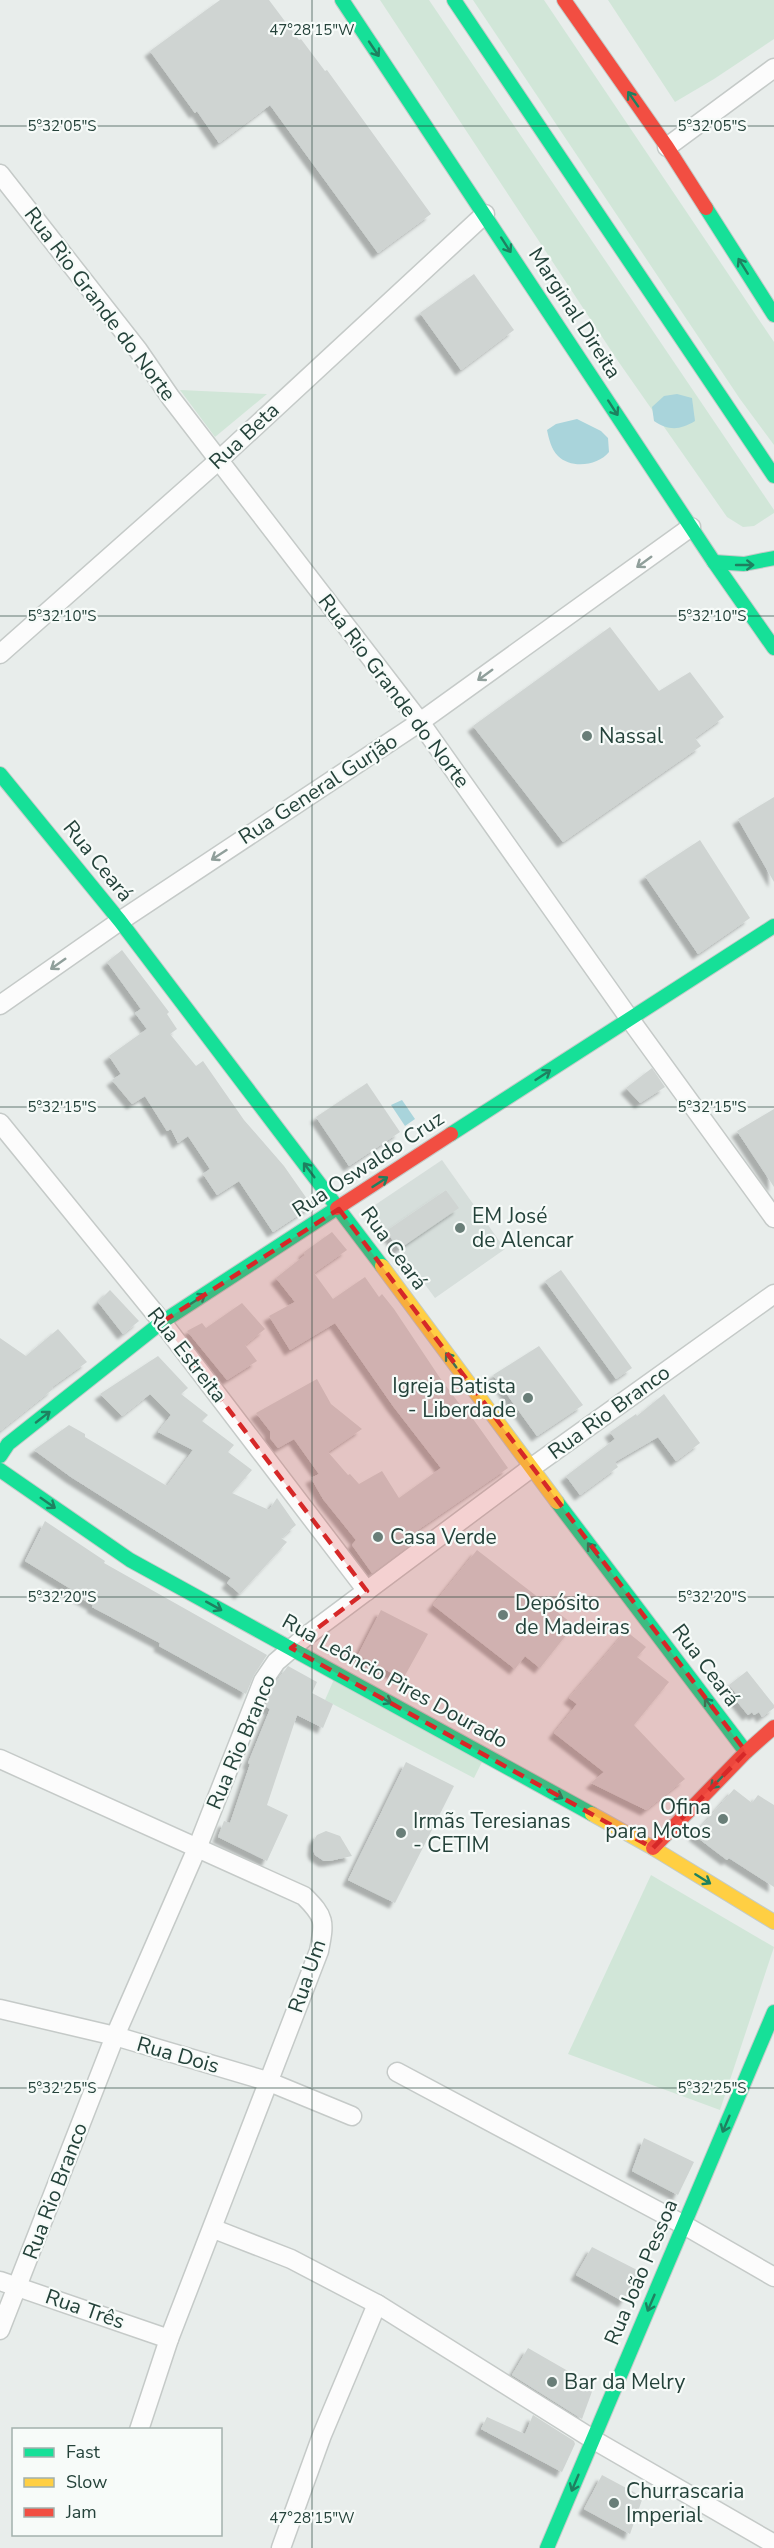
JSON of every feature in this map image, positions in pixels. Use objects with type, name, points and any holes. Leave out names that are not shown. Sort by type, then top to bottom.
[{"type":"main road","name":"Marginal Direita","points":[[342,0],[714,562],[774,648]]},
{"type":"main road","points":[[454,0],[774,476]]},
{"type":"main road","points":[[564,0],[667,147],[774,315]]},
{"type":"main road","points":[[714,562],[739,566],[758,565],[774,558]]},
{"type":"main road","name":"Rua Ceará","points":[[0,774],[120,921],[746,1752]]},
{"type":"main road","name":"Rua Oswaldo Cruz","points":[[0,1456],[8,1444],[162,1322],[774,926]]},
{"type":"main road","name":"Rua Leôncio Pires Dourado","points":[[0,1470],[130,1560],[653,1848],[773,1922]]},
{"type":"main road","points":[[653,1848],[746,1752],[774,1727]]},
{"type":"main road","name":"Rua João Pessoa","points":[[548,2548],[774,2012]]},
{"type":"street","points":[[667,147],[774,68]]},
{"type":"street","name":"Rua Rio Grande do Norte","points":[[0,174],[138,350],[171,398],[420,722],[629,1018],[774,1218]]},
{"type":"street","name":"Rua Beta","points":[[0,654],[219,460],[485,214]]},
{"type":"street","name":"Rua General Gurjão","points":[[0,1005],[120,921],[420,722],[691,527]]},
{"type":"street","name":"Rua Estreita","points":[[0,1123],[162,1322],[367,1591]]},
{"type":"street","name":"Rua Rio Branco","points":[[0,2330],[115,2036],[198,1846],[263,1681],[276,1662],[291,1648],[531,1468],[774,1294]]},
{"type":"street","name":"Rua Um","points":[[0,1759],[198,1846],[304,1896],[321,1912],[323,1920],[319,1951],[267,2081],[214,2229],[170,2339],[140,2428]]},
{"type":"street","name":"Rua Dois","points":[[0,2009],[115,2036],[267,2081],[352,2116]]},
{"type":"street","points":[[397,2073],[684,2225],[774,2277]]},
{"type":"street","points":[[214,2229],[291,2259],[377,2304],[594,2440],[774,2544]]},
{"type":"street","name":"Rua Três","points":[[0,2281],[170,2339]]},
{"type":"street","points":[[281,2548],[322,2435],[377,2304]]},
{"type":"highlighted area","points":[[339,1209],[746,1752],[653,1848],[291,1648],[367,1591],[162,1322]]},
{"type":"shaded area","name":"EM José de Alencar","points":[[442,1160],[505,1249],[435,1298],[399,1249],[458,1208],[446,1190],[386,1231],[369,1209]]},
{"type":"green space","points":[[380,0],[429,0],[774,513],[754,526],[743,527],[727,517],[618,361]]},
{"type":"green space","points":[[473,0],[544,0],[774,342],[774,445],[740,399]]},
{"type":"green space","points":[[608,0],[774,0],[774,39],[675,102]]},
{"type":"green space","points":[[180,390],[267,394],[215,437]]},
{"type":"green space","points":[[335,1677],[484,1758],[474,1778],[325,1700]]},
{"type":"green space","points":[[651,1875],[774,1947],[720,2110],[568,2054]]},
{"type":"water","points":[[677,394],[692,398],[695,421],[674,428],[654,421],[652,407],[664,396]]},
{"type":"water","points":[[577,419],[601,431],[608,438],[609,452],[604,457],[591,463],[577,464],[558,456],[547,430],[556,424]]},
{"type":"water","points":[[402,1100],[415,1119],[405,1126],[391,1105]]},
{"type":"building","points":[[220,0],[269,0],[299,40],[301,39],[325,71],[327,70],[431,214],[378,253],[270,105],[219,143],[150,51]]},
{"type":"building","points":[[474,274],[514,330],[461,370],[420,313]]},
{"type":"building","name":"Nassal","points":[[610,627],[659,691],[690,672],[724,717],[695,738],[701,746],[563,842],[473,726]]},
{"type":"building","points":[[774,797],[774,882],[738,819]]},
{"type":"building","points":[[700,840],[750,918],[698,954],[645,876]]},
{"type":"building","points":[[122,950],[169,1012],[167,1014],[177,1029],[170,1034],[196,1066],[203,1061],[244,1120],[284,1166],[312,1206],[273,1232],[239,1181],[217,1195],[203,1174],[210,1169],[188,1136],[178,1143],[171,1129],[167,1131],[145,1096],[132,1104],[112,1080],[121,1074],[109,1056],[147,1029],[135,1013],[141,1009],[107,962]]},
{"type":"building","points":[[652,1068],[665,1087],[640,1103],[626,1088]]},
{"type":"building","points":[[367,1083],[400,1132],[349,1166],[316,1117]]},
{"type":"building","points":[[774,1109],[774,1187],[737,1131]]},
{"type":"building","points":[[446,1190],[459,1208],[399,1249],[386,1231]]},
{"type":"building","points":[[332,1232],[347,1250],[314,1273],[333,1299],[365,1277],[379,1297],[382,1294],[394,1309],[440,1378],[464,1410],[466,1409],[508,1468],[409,1536],[414,1542],[372,1573],[352,1545],[356,1540],[323,1499],[311,1478],[319,1474],[294,1439],[278,1448],[270,1438],[270,1431],[256,1413],[317,1379],[331,1404],[362,1429],[328,1452],[359,1484],[382,1471],[399,1498],[441,1468],[393,1406],[335,1323],[290,1350],[269,1316],[295,1302],[276,1278],[305,1255],[304,1252]]},
{"type":"building","points":[[561,1270],[632,1368],[616,1379],[545,1281]]},
{"type":"building","points":[[110,1290],[139,1321],[123,1334],[98,1302]]},
{"type":"building","points":[[242,1303],[265,1329],[245,1345],[257,1361],[227,1380],[187,1331],[202,1323],[206,1328]]},
{"type":"building","points":[[58,1329],[87,1362],[52,1387],[53,1389],[0,1431],[0,1338],[26,1356]]},
{"type":"building","points":[[539,1346],[583,1405],[537,1436],[493,1375]]},
{"type":"building","points":[[158,1356],[188,1388],[181,1394],[208,1415],[202,1421],[234,1445],[228,1452],[252,1470],[232,1493],[269,1510],[277,1498],[296,1525],[281,1538],[287,1542],[240,1594],[227,1583],[231,1578],[71,1477],[34,1450],[69,1425],[167,1486],[193,1450],[158,1432],[171,1415],[150,1394],[122,1416],[100,1394]]},
{"type":"building","points":[[664,1394],[700,1443],[676,1461],[658,1437],[615,1462],[618,1467],[580,1495],[566,1476],[615,1439],[610,1432],[636,1414],[637,1416]]},
{"type":"building","points":[[45,1521],[105,1561],[104,1563],[267,1655],[254,1675],[246,1694],[159,1646],[160,1643],[92,1607],[93,1605],[70,1592],[71,1589],[25,1561]]},
{"type":"building","name":"Depósito de Madeiras","points":[[477,1550],[574,1625],[540,1668],[525,1656],[515,1669],[433,1605]]},
{"type":"building","points":[[381,1610],[428,1634],[403,1679],[358,1655]]},
{"type":"building","points":[[626,1631],[646,1647],[637,1657],[669,1682],[634,1725],[685,1779],[646,1810],[591,1783],[604,1772],[554,1733],[577,1704],[569,1698]]},
{"type":"building","points":[[288,1666],[317,1682],[312,1693],[333,1704],[323,1728],[297,1715],[267,1805],[288,1815],[267,1861],[218,1837],[224,1821],[230,1823],[250,1764],[248,1763],[270,1709],[265,1706],[273,1686]]},
{"type":"building","points":[[747,1671],[774,1705],[774,1708],[762,1717],[759,1712],[754,1715],[752,1712],[748,1715],[735,1699],[738,1696],[729,1685]]},
{"type":"building","name":"Irmãs Teresianas - CETIM","points":[[406,1762],[454,1786],[395,1903],[348,1880]]},
{"type":"building","points":[[734,1789],[752,1803],[758,1795],[774,1805],[774,1887],[729,1858],[727,1860],[694,1835]]},
{"type":"building","points":[[326,1831],[340,1836],[352,1856],[324,1861],[315,1855],[314,1840],[317,1835]]},
{"type":"building","points":[[644,2138],[694,2162],[678,2195],[632,2171]]},
{"type":"building","points":[[592,2247],[641,2272],[624,2302],[576,2275]]},
{"type":"building","name":"Bar da Melry","points":[[528,2348],[594,2386],[582,2419],[512,2375]]},
{"type":"building","points":[[533,2415],[574,2441],[575,2444],[562,2472],[481,2429],[487,2417],[525,2434]]},
{"type":"building","name":"Churrascaria Imperial","points":[[602,2475],[643,2497],[630,2534],[584,2509]]},
{"type":"traffic: fast","points":[[342,0],[714,562],[774,648]]},
{"type":"traffic: fast","points":[[454,0],[774,476]]},
{"type":"traffic: fast","points":[[706,208],[774,315]]},
{"type":"traffic: fast","points":[[714,562],[744,564],[774,558]]},
{"type":"traffic: fast","points":[[0,774],[120,921],[382,1266]]},
{"type":"traffic: fast","points":[[451,1134],[774,926]]},
{"type":"traffic: fast","points":[[0,1456],[8,1444],[162,1322],[337,1208]]},
{"type":"traffic: fast","points":[[0,1470],[130,1560],[592,1814]]},
{"type":"traffic: fast","points":[[557,1502],[746,1752]]},
{"type":"traffic: fast","points":[[547,2548],[774,2012]]},
{"type":"traffic: slow","points":[[382,1266],[557,1502]]},
{"type":"traffic: slow","points":[[592,1814],[653,1848],[774,1922]]},
{"type":"traffic: jam","points":[[564,0],[667,147],[706,208]]},
{"type":"traffic: jam","points":[[337,1208],[451,1134]]},
{"type":"traffic: jam","points":[[653,1848],[746,1752],[774,1727]]},
{"type":"place","name":"Nassal","points":[[587,736]]},
{"type":"place","name":"EM José de Alencar","points":[[460,1228]]},
{"type":"place","name":"Igreja Batista - Liberdade","points":[[528,1398]]},
{"type":"place","name":"Casa Verde","points":[[378,1537]]},
{"type":"place","name":"Depósito de Madeiras","points":[[503,1615]]},
{"type":"place","name":"Ofina para Motos","points":[[723,1819]]},
{"type":"place","name":"Irmãs Teresianas - CETIM","points":[[401,1833]]},
{"type":"place","name":"Bar da Melry","points":[[552,2382]]},
{"type":"place","name":"Churrascaria Imperial","points":[[614,2503]]}]
